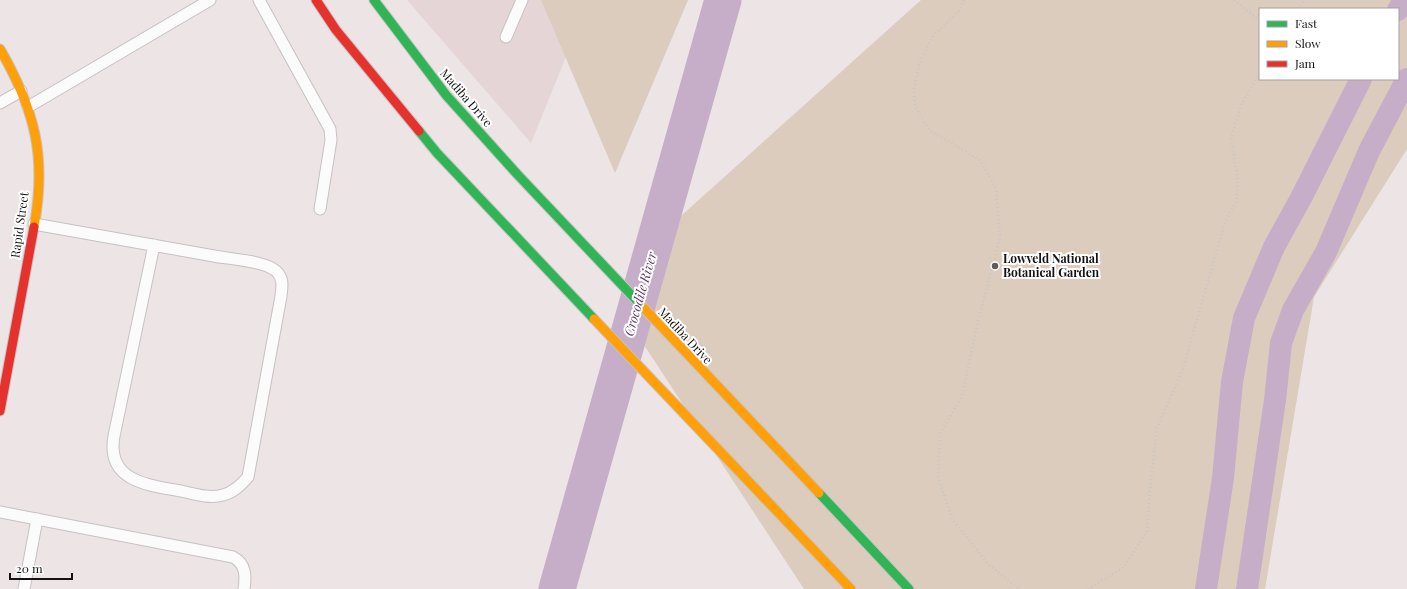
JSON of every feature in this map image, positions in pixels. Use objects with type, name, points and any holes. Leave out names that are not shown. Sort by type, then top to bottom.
[{"type":"main road","points":[[316,0],[336,30],[437,153],[851,589]]},
{"type":"main road","name":"Madiba Drive","points":[[374,0],[446,95],[738,410],[909,589]]},
{"type":"main road","name":"Rapid Street","points":[[0,49],[28,107],[36,136],[38,154],[38,180],[34,224],[0,406]]},
{"type":"lane","points":[[28,107],[210,0]]},
{"type":"lane","points":[[259,0],[330,128],[331,140],[320,208]]},
{"type":"lane","points":[[506,37],[522,0]]},
{"type":"lane","points":[[0,103],[21,91]]},
{"type":"lane","points":[[34,224],[154,245],[268,267],[276,271],[281,277],[283,284],[248,478],[238,488],[222,495],[208,496],[143,484],[132,479],[121,470],[113,453],[114,436],[154,245]]},
{"type":"lane","points":[[0,512],[232,558],[240,563],[245,572],[244,589]]},
{"type":"lane","points":[[24,589],[37,519]]},
{"type":"path","points":[[964,0],[959,11],[932,37],[919,64],[914,90],[915,106],[929,130],[981,161],[996,189],[1000,238],[978,321],[962,396],[940,434],[938,477],[952,519],[988,564],[1018,589]]},
{"type":"path","points":[[1234,0],[1259,20]]},
{"type":"path","points":[[1088,589],[1124,567],[1147,531],[1157,428],[1183,368],[1225,221],[1236,203],[1238,180],[1231,139],[1241,105],[1259,75]]},
{"type":"shaded area","points":[[407,0],[589,0],[531,143]]},
{"type":"shaded area","points":[[541,0],[688,0],[615,173]]},
{"type":"shaded area","name":"Lowveld National Botanical Garden","points":[[921,0],[1407,0],[1407,149],[1314,297],[1265,589],[804,589],[644,345],[661,234]]},
{"type":"waterway","name":"Crocodile River","points":[[557,589],[723,0]]},
{"type":"waterway","points":[[1399,8],[1404,0]]},
{"type":"waterway","points":[[1247,589],[1275,400],[1281,343],[1293,310],[1326,252],[1369,151],[1407,79]]},
{"type":"waterway","points":[[1206,589],[1223,478],[1232,382],[1244,318],[1274,247],[1301,198],[1360,80]]},
{"type":"traffic: fast","points":[[374,0],[446,95],[517,174],[640,304]]},
{"type":"traffic: fast","points":[[419,131],[437,153],[594,319]]},
{"type":"traffic: fast","points":[[819,493],[909,589]]},
{"type":"traffic: slow","points":[[0,49],[22,93],[30,114],[35,135],[39,178],[38,202],[34,227]]},
{"type":"traffic: slow","points":[[640,304],[819,493]]},
{"type":"traffic: slow","points":[[594,319],[851,589]]},
{"type":"traffic: jam","points":[[316,0],[336,30],[419,131]]},
{"type":"traffic: jam","points":[[0,411],[34,227]]},
{"type":"place","name":"Lowveld National Botanical Garden","points":[[995,266]]}]
